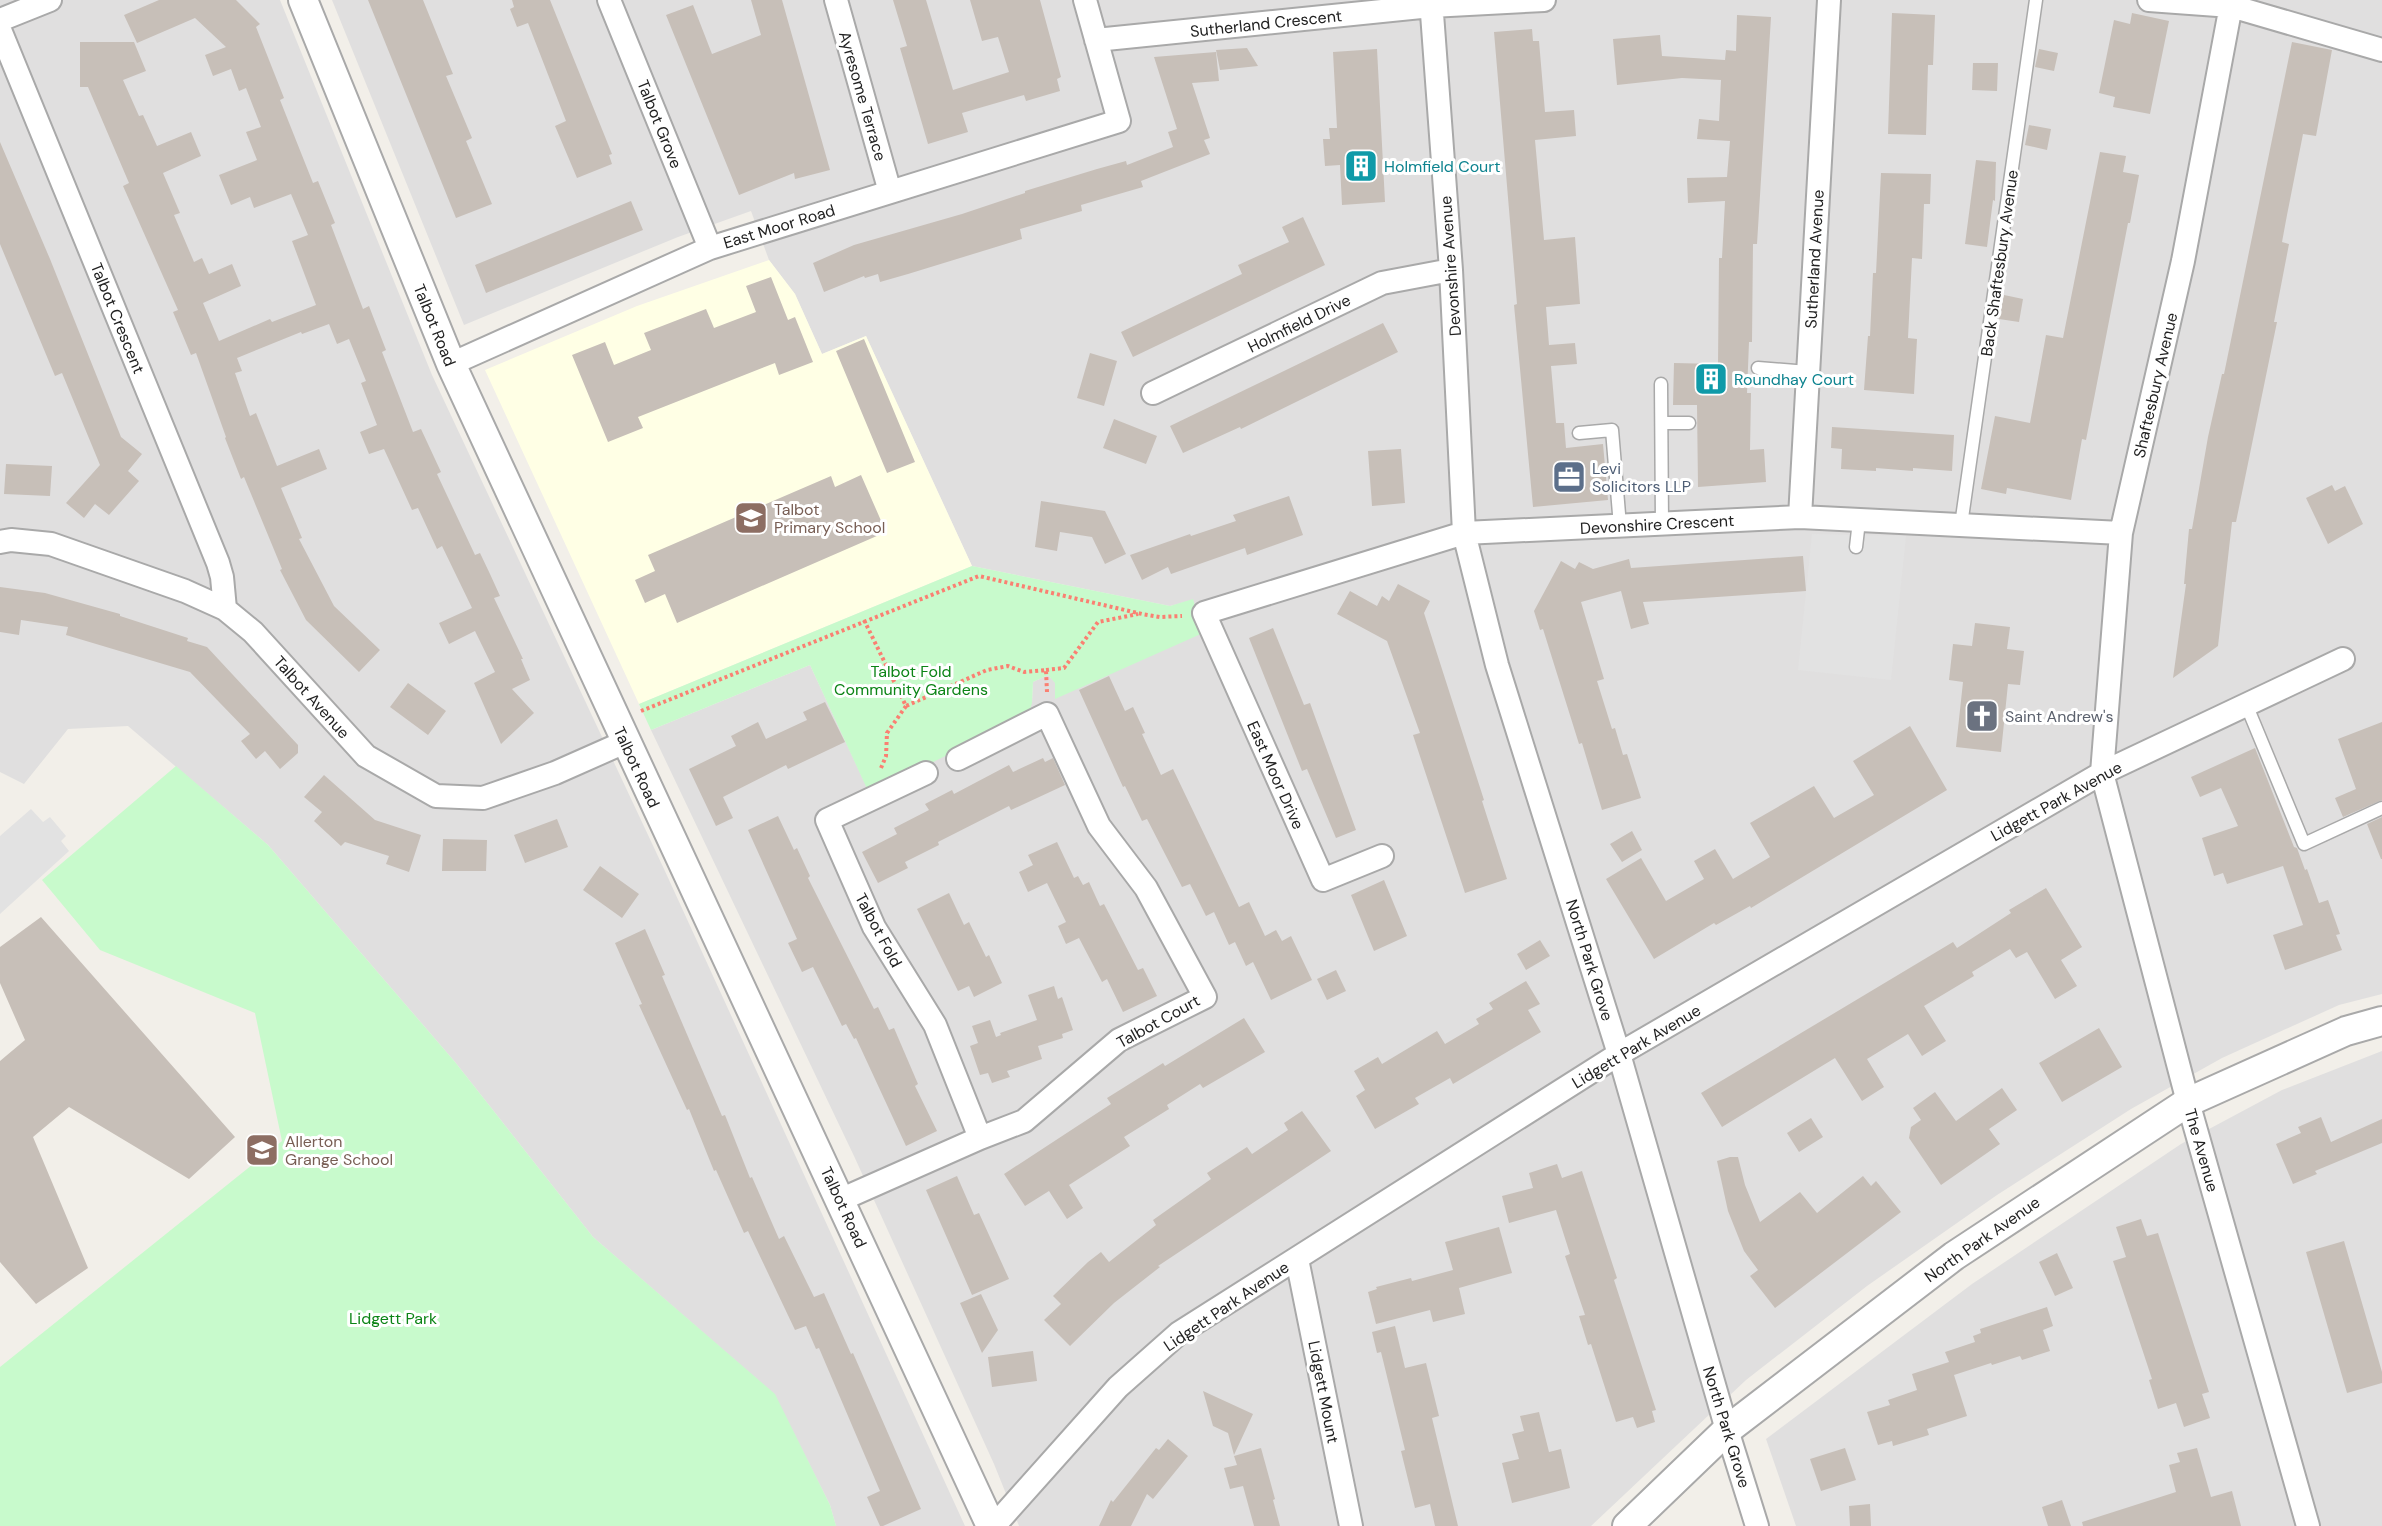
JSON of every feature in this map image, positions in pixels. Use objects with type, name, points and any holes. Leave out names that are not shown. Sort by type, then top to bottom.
[{"type":"street","points":[[0,21],[50,0]]},
{"type":"street","name":"Talbot Road","points":[[303,0],[451,364],[620,732],[743,988],[993,1526]]},
{"type":"street","name":"Talbot Grove","points":[[609,0],[710,248]]},
{"type":"street","name":"Ayresome Terrace","points":[[836,0],[890,192]]},
{"type":"street","points":[[1085,0],[1096,40]]},
{"type":"street","name":"Sutherland Crescent","points":[[1096,40],[1431,3],[1544,0]]},
{"type":"street","name":"Sutherland Avenue","points":[[1800,517],[1829,0]]},
{"type":"street","points":[[2149,0],[2232,3],[2382,50]]},
{"type":"street","name":"Devonshire Avenue","points":[[1431,3],[1452,270],[1464,533]]},
{"type":"street","name":"Shaftesbury Avenue","points":[[2102,773],[2121,533],[2183,261],[2232,3]]},
{"type":"street","name":"Talbot Crescent","points":[[0,30],[218,563],[222,577],[225,609]]},
{"type":"street","name":"East Moor Road","points":[[451,364],[710,248],[1119,121],[1096,40]]},
{"type":"street","name":"Holmfield Drive","points":[[1153,393],[1382,283],[1452,270]]},
{"type":"street","name":"Devonshire Crescent","points":[[1204,613],[1464,533],[1800,517],[2121,533]]},
{"type":"street","name":"North Park Grove","points":[[1464,533],[1497,665],[1619,1054],[1727,1430],[1757,1526]]},
{"type":"street","name":"Talbot Avenue","points":[[0,542],[11,540],[51,544],[185,591],[225,609],[253,632],[366,756],[436,796],[483,798],[555,773],[620,732]]},
{"type":"street","name":"East Moor Drive","points":[[1204,613],[1323,880],[1382,856]]},
{"type":"street","name":"Lidgett Park Avenue","points":[[993,1526],[1118,1387],[1179,1333],[1619,1054],[2102,773],[2343,659]]},
{"type":"street","points":[[958,759],[1047,714]]},
{"type":"street","name":"Talbot Court","points":[[840,1200],[1024,1121],[1119,1041],[1205,997],[1146,888],[1099,826],[1047,714]]},
{"type":"street","name":"The Avenue","points":[[2102,773],[2188,1102],[2308,1526]]},
{"type":"street","name":"Talbot Fold","points":[[926,774],[827,820],[874,927],[935,1025],[980,1138]]},
{"type":"street","name":"North Park Avenue","points":[[1627,1526],[1727,1430],[1954,1256],[2188,1102],[2346,1031],[2382,1021]]},
{"type":"street","name":"Lidgett Mount","points":[[1297,1259],[1351,1526]]},
{"type":"lane","name":"Back Shaftesbury Avenue","points":[[1961,525],[2036,0]]},
{"type":"lane","points":[[1758,368],[1808,372]]},
{"type":"lane","points":[[1661,384],[1662,524]]},
{"type":"lane","points":[[1662,423],[1689,423]]},
{"type":"lane","points":[[1579,433],[1612,430],[1620,526]]},
{"type":"lane","points":[[1856,547],[1859,521]]},
{"type":"lane","points":[[2246,705],[2304,844],[2382,808]]},
{"type":"path","points":[[620,732],[864,620],[979,576],[1142,614],[1178,617],[1204,613]]},
{"type":"path","points":[[880,771],[886,756],[887,733],[906,706],[987,670],[1008,666],[1024,672],[1064,668],[1098,622],[1142,614]]},
{"type":"path","points":[[864,620],[906,706]]},
{"type":"path","points":[[1046,670],[1047,714]]},
{"type":"shaded area","points":[[0,0],[280,0],[432,375],[664,869],[965,1526],[836,1526],[830,1505],[774,1394],[593,1237],[455,1062],[268,845],[128,726],[68,729],[24,784],[0,772]]},
{"type":"shaded area","points":[[332,0],[2382,0],[2382,994],[2339,1005],[2222,1058],[2131,1109],[1997,1195],[1867,1286],[1746,1380],[1591,1526],[1019,1526],[994,1464],[854,1156],[651,730],[810,665],[869,792],[1032,703],[1033,682],[1048,675],[1056,683],[1055,695],[1193,600],[1170,606],[972,566],[866,336],[822,354],[795,294],[769,260],[751,211],[678,237],[464,325]]},
{"type":"shaded area","name":"Talbot Primary School","points":[[769,260],[795,294],[822,354],[866,336],[972,566],[639,704],[485,370],[637,306]]},
{"type":"shaded area","points":[[1812,534],[1906,536],[1891,680],[1798,670]]},
{"type":"shaded area","points":[[31,809],[43,822],[50,817],[66,836],[61,841],[69,851],[0,914],[0,836]]},
{"type":"shaded area","points":[[2382,1051],[2382,1526],[1796,1526],[1766,1439],[1972,1284],[2181,1144],[2282,1090]]},
{"type":"green space","name":"Talbot Fold Community Gardens","points":[[972,566],[1170,606],[1193,599],[1203,633],[1055,699],[1055,683],[1048,675],[1033,682],[1032,703],[1028,716],[869,793],[810,665],[651,730],[639,704]]},
{"type":"green space","name":"Lidgett Park","points":[[176,766],[268,845],[455,1062],[593,1237],[775,1394],[830,1505],[836,1526],[0,1526],[0,1367],[282,1141],[255,1013],[100,950],[42,880]]},
{"type":"building","points":[[159,0],[236,0],[260,24],[256,27],[284,98],[280,100],[313,183],[318,181],[335,223],[331,225],[363,309],[369,306],[386,350],[382,352],[413,432],[421,429],[441,472],[437,474],[475,555],[480,553],[500,596],[494,598],[523,659],[521,659],[530,680],[512,689],[534,713],[501,744],[474,683],[495,672],[475,631],[449,644],[439,623],[472,608],[442,546],[437,549],[418,508],[412,510],[384,449],[369,454],[360,432],[377,425],[361,383],[366,381],[349,339],[337,344],[329,324],[302,334],[301,332],[237,358],[242,371],[235,373],[250,416],[256,413],[277,466],[319,449],[327,469],[281,488],[302,538],[299,539],[334,606],[380,650],[359,672],[306,620],[280,570],[282,569],[244,477],[241,479],[225,438],[196,353],[191,355],[173,312],[178,310],[123,186],[129,183],[88,87],[80,87],[80,42],[134,42],[146,71],[123,80],[139,116],[143,115],[157,146],[191,132],[201,156],[163,173],[180,213],[174,215],[194,262],[202,258],[209,274],[232,264],[241,286],[203,303],[219,341],[270,319],[272,322],[316,305],[292,241],[308,235],[291,194],[254,208],[250,197],[231,205],[219,175],[257,160],[246,132],[261,127],[246,88],[239,91],[231,69],[213,76],[205,55],[226,47],[195,18],[137,43],[124,15]]},
{"type":"building","points":[[368,0],[423,0],[453,74],[446,76],[472,138],[466,141],[492,204],[456,218]]},
{"type":"building","points":[[512,0],[550,0],[612,154],[609,155],[612,164],[577,178],[555,126],[566,121],[528,23],[517,27],[510,9],[514,7]]},
{"type":"building","points":[[751,0],[782,0],[830,170],[795,179],[794,173],[739,195],[666,15],[693,5],[712,54],[761,35]]},
{"type":"building","points":[[893,0],[926,0],[953,90],[1009,72],[998,37],[982,41],[970,0],[1040,0],[1061,77],[1057,79],[1060,91],[1026,101],[1024,95],[962,113],[968,132],[928,144],[900,48],[907,46]]},
{"type":"building","points":[[1892,13],[1935,15],[1933,65],[1928,65],[1926,135],[1888,134]]},
{"type":"building","points":[[2132,13],[2169,21],[2150,114],[2113,107],[2115,97],[2099,93],[2114,20],[2130,24]]},
{"type":"building","points":[[1737,15],[1771,17],[1757,244],[1753,244],[1752,342],[1749,342],[1747,393],[1751,393],[1750,450],[1764,449],[1766,482],[1698,487],[1697,405],[1673,405],[1674,363],[1718,364],[1719,258],[1722,258],[1725,201],[1688,203],[1687,178],[1727,177],[1730,141],[1697,139],[1699,119],[1719,121],[1721,80],[1682,78],[1617,85],[1613,39],[1660,35],[1662,56],[1725,60],[1726,50],[1736,51]]},
{"type":"building","points":[[1532,29],[1533,41],[1539,41],[1545,112],[1574,110],[1576,136],[1535,140],[1544,240],[1575,237],[1580,304],[1546,307],[1549,345],[1575,343],[1577,364],[1551,366],[1556,423],[1564,423],[1566,448],[1603,444],[1608,500],[1533,507],[1514,305],[1517,304],[1494,32]]},
{"type":"building","points":[[2292,42],[2332,50],[2316,136],[2303,134],[2287,215],[2282,242],[2289,244],[2274,322],[2277,322],[2236,522],[2232,522],[2218,646],[2173,678],[2186,584],[2184,584],[2189,529],[2192,529],[2208,437],[2222,374],[2224,374]]},
{"type":"building","points":[[1247,48],[1258,66],[1220,70],[1216,50]]},
{"type":"building","points":[[1377,49],[1385,202],[1342,205],[1340,165],[1325,166],[1323,139],[1330,139],[1329,128],[1337,128],[1333,52]]},
{"type":"building","points":[[2039,49],[2058,53],[2054,71],[2035,67]]},
{"type":"building","points":[[1216,52],[1219,81],[1192,83],[1210,138],[1204,140],[1210,154],[1141,181],[1143,187],[1081,205],[1082,211],[1020,229],[1022,239],[880,282],[878,274],[865,278],[864,276],[824,292],[813,263],[854,245],[962,214],[1025,193],[1025,191],[1097,169],[1126,161],[1127,165],[1173,147],[1168,132],[1177,129],[1154,57]]},
{"type":"building","points":[[1973,63],[1998,63],[1997,91],[1972,90]]},
{"type":"building","points":[[2029,125],[2051,129],[2047,150],[2025,145]]},
{"type":"building","points":[[0,142],[50,259],[121,437],[142,454],[128,471],[139,481],[109,515],[95,504],[84,518],[66,503],[100,465],[62,373],[55,376],[0,244]]},
{"type":"building","points":[[2100,152],[2126,156],[2123,172],[2139,175],[2086,440],[2082,439],[2071,500],[2007,488],[2006,494],[1981,489],[1995,416],[2030,423],[2046,335],[2063,338]]},
{"type":"building","points":[[1976,160],[1996,162],[1995,201],[1993,200],[1987,247],[1965,244]]},
{"type":"building","points":[[1881,173],[1931,174],[1930,204],[1924,204],[1922,259],[1912,258],[1908,338],[1917,339],[1914,394],[1864,390],[1868,336],[1870,336],[1873,273],[1876,273]]},
{"type":"building","points":[[631,201],[643,230],[486,293],[475,265]]},
{"type":"building","points":[[1303,217],[1325,265],[1133,357],[1121,332],[1242,274],[1238,265],[1289,242],[1282,227]]},
{"type":"building","points":[[771,277],[788,320],[795,317],[813,362],[779,375],[775,363],[638,417],[643,428],[608,442],[572,355],[605,342],[614,365],[651,350],[644,333],[706,309],[714,328],[756,312],[746,286]]},
{"type":"building","points":[[2004,295],[2023,299],[2019,322],[1999,319]]},
{"type":"building","points":[[1383,323],[1398,352],[1241,429],[1240,427],[1183,453],[1170,426]]},
{"type":"building","points":[[864,339],[915,462],[887,473],[836,351]]},
{"type":"building","points":[[1090,353],[1117,361],[1104,406],[1077,398]]},
{"type":"building","points":[[1114,419],[1157,436],[1146,464],[1103,448]]},
{"type":"building","points":[[1832,427],[1954,435],[1952,471],[1913,468],[1913,471],[1876,468],[1876,471],[1841,469],[1842,449],[1831,448]]},
{"type":"building","points":[[1401,449],[1405,503],[1372,506],[1368,451]]},
{"type":"building","points":[[6,464],[52,466],[50,496],[4,494]]},
{"type":"building","points":[[861,475],[886,532],[677,623],[665,594],[645,603],[635,580],[655,571],[648,555],[831,476],[835,487]]},
{"type":"building","points":[[2332,485],[2335,491],[2345,486],[2363,524],[2328,544],[2306,498]]},
{"type":"building","points":[[1289,496],[1303,535],[1247,555],[1245,548],[1171,574],[1168,567],[1142,580],[1130,555],[1236,521],[1233,515]]},
{"type":"building","points":[[1041,501],[1105,511],[1126,554],[1105,564],[1092,537],[1060,532],[1057,551],[1035,547]]},
{"type":"building","points":[[1803,556],[1806,591],[1643,602],[1649,624],[1631,629],[1621,591],[1581,602],[1604,679],[1597,681],[1612,729],[1615,728],[1623,755],[1627,754],[1641,798],[1602,810],[1582,743],[1579,744],[1543,629],[1540,630],[1534,611],[1561,561],[1575,569],[1579,562],[1593,569],[1629,559],[1631,568]]},
{"type":"building","points":[[1398,584],[1430,601],[1424,613],[1507,879],[1465,893],[1413,735],[1420,733],[1387,641],[1337,614],[1350,591],[1377,606],[1382,596],[1389,601]]},
{"type":"building","points":[[0,587],[45,593],[120,614],[120,616],[188,638],[187,641],[207,647],[298,745],[298,753],[280,769],[265,751],[256,759],[241,741],[250,734],[190,672],[66,635],[68,627],[21,620],[19,635],[0,632]]},
{"type":"building","name":"Saint Andrew's","points":[[1975,623],[2010,627],[2007,649],[2024,651],[2020,685],[2008,684],[2001,752],[1956,747],[1963,682],[1949,680],[1953,644],[1972,646]]},
{"type":"building","points":[[1273,628],[1304,705],[1310,703],[1356,830],[1336,838],[1307,769],[1302,771],[1249,638]]},
{"type":"building","points":[[1109,676],[1125,711],[1133,707],[1145,733],[1142,734],[1161,775],[1173,769],[1239,907],[1249,902],[1265,936],[1276,930],[1282,941],[1291,936],[1312,980],[1271,1000],[1253,962],[1246,966],[1235,942],[1229,945],[1214,912],[1206,916],[1190,884],[1182,887],[1147,819],[1142,821],[1125,786],[1123,787],[1079,690]]},
{"type":"building","points":[[408,683],[446,711],[428,735],[390,707]]},
{"type":"building","points":[[825,702],[845,742],[788,769],[786,765],[723,797],[733,818],[716,826],[689,769],[736,746],[731,736],[758,722],[766,739],[807,720],[803,712]]},
{"type":"building","points":[[2382,722],[2382,800],[2343,817],[2335,798],[2356,789],[2338,739]]},
{"type":"building","points":[[1910,726],[1947,790],[1751,908],[1750,906],[1716,925],[1714,923],[1654,959],[1606,879],[1641,858],[1666,901],[1704,879],[1694,861],[1715,849],[1733,879],[1770,857],[1750,823],[1814,786],[1834,818],[1874,795],[1853,761]]},
{"type":"building","points":[[2255,748],[2294,847],[2297,848],[2305,870],[2307,869],[2319,903],[2328,900],[2340,934],[2336,935],[2342,950],[2285,970],[2273,935],[2303,925],[2283,866],[2227,884],[2223,873],[2214,876],[2202,838],[2238,826],[2221,788],[2200,797],[2191,777]]},
{"type":"building","points":[[1043,758],[1045,762],[1053,758],[1065,785],[1011,810],[1009,806],[938,842],[939,845],[905,862],[908,868],[878,883],[862,852],[897,834],[894,828],[929,810],[925,804],[952,790],[954,794],[1009,765],[1013,772]]},
{"type":"building","points":[[324,775],[375,820],[421,835],[409,872],[386,864],[389,856],[345,842],[341,846],[314,821],[322,812],[304,797]]},
{"type":"building","points":[[778,816],[794,850],[797,848],[810,876],[808,878],[874,1009],[878,1007],[889,1030],[894,1028],[918,1084],[915,1086],[937,1131],[906,1146],[856,1038],[854,1039],[846,1024],[842,1026],[813,967],[802,972],[788,943],[797,939],[748,830]]},
{"type":"building","points":[[2382,817],[2382,859],[2381,859],[2367,824]]},
{"type":"building","points":[[557,819],[568,847],[525,863],[514,835]]},
{"type":"building","points":[[1632,831],[1642,850],[1622,862],[1610,844]]},
{"type":"building","points":[[443,839],[487,840],[486,871],[442,871]]},
{"type":"building","points":[[1057,842],[1074,878],[1078,876],[1083,885],[1089,882],[1100,906],[1104,904],[1138,970],[1143,968],[1157,996],[1123,1012],[1107,979],[1102,982],[1079,938],[1066,944],[1058,926],[1066,922],[1047,883],[1028,892],[1019,872],[1033,865],[1028,855]]},
{"type":"building","points":[[600,866],[639,894],[622,918],[583,890]]},
{"type":"building","points":[[1384,880],[1407,936],[1374,951],[1351,895]]},
{"type":"building","points":[[2046,888],[2082,947],[2061,960],[2077,986],[2055,999],[2027,952],[2016,958],[2010,949],[1972,972],[1974,976],[1924,1006],[1946,1041],[1922,1056],[1908,1034],[1867,1059],[1884,1087],[1862,1101],[1835,1058],[1722,1127],[1701,1093],[1953,942],[1957,948],[2011,913],[2009,910]]},
{"type":"building","points":[[949,893],[964,925],[969,922],[986,957],[989,955],[1002,983],[974,997],[969,986],[958,991],[917,909]]},
{"type":"building","points":[[41,917],[235,1137],[189,1179],[69,1107],[33,1137],[88,1268],[36,1304],[0,1262],[0,1061],[25,1040],[0,983],[0,947]]},
{"type":"building","points":[[645,929],[665,975],[662,976],[722,1116],[725,1115],[750,1178],[752,1177],[779,1239],[784,1236],[814,1297],[824,1293],[851,1354],[853,1353],[921,1509],[883,1526],[880,1526],[867,1497],[880,1491],[819,1348],[816,1349],[806,1326],[795,1330],[748,1231],[744,1233],[716,1170],[714,1171],[689,1109],[687,1110],[639,1005],[642,1004],[615,943]]},
{"type":"building","points":[[1540,940],[1550,956],[1526,970],[1517,954]]},
{"type":"building","points":[[1336,970],[1346,991],[1327,1000],[1317,979]]},
{"type":"building","points":[[1526,981],[1540,1004],[1528,1010],[1541,1032],[1453,1084],[1450,1078],[1415,1098],[1419,1104],[1375,1129],[1356,1096],[1365,1090],[1354,1071],[1378,1057],[1382,1064],[1437,1031],[1445,1044],[1479,1024],[1476,1019],[1493,1009],[1489,1003]]},
{"type":"building","points":[[1054,986],[1058,999],[1062,997],[1073,1030],[1062,1034],[1063,1038],[1038,1046],[1042,1059],[1007,1071],[1010,1077],[992,1083],[988,1073],[980,1075],[970,1046],[978,1043],[972,1026],[990,1020],[996,1037],[1001,1035],[1000,1033],[1037,1020],[1028,995]]},
{"type":"building","points":[[1244,1018],[1265,1052],[1203,1088],[1200,1084],[1167,1105],[1169,1109],[1124,1137],[1130,1146],[1069,1185],[1083,1208],[1067,1219],[1049,1191],[1025,1206],[1004,1174],[1111,1104],[1107,1098],[1163,1063],[1165,1066]]},
{"type":"building","points":[[2099,1028],[2122,1067],[2062,1102],[2039,1063]]},
{"type":"building","points":[[2002,1088],[2017,1110],[1989,1129],[2000,1144],[1941,1185],[1909,1138],[1911,1127],[1921,1120],[1913,1108],[1935,1092],[1956,1121]]},
{"type":"building","points":[[1302,1111],[1331,1151],[1158,1266],[1160,1267],[1114,1303],[1070,1346],[1044,1320],[1061,1304],[1053,1296],[1088,1262],[1101,1252],[1109,1262],[1156,1225],[1153,1220],[1211,1179],[1207,1173],[1247,1147],[1252,1154],[1288,1130],[1284,1123]]},
{"type":"building","points":[[2321,1117],[2331,1142],[2382,1119],[2382,1143],[2315,1171],[2317,1174],[2293,1184],[2276,1144],[2301,1133],[2298,1127]]},
{"type":"building","points":[[1811,1118],[1823,1137],[1799,1152],[1787,1133]]},
{"type":"building","points":[[1738,1157],[1745,1185],[1760,1222],[1800,1192],[1817,1213],[1863,1176],[1871,1186],[1876,1181],[1901,1212],[1775,1308],[1750,1276],[1758,1270],[1744,1251],[1728,1211],[1717,1161]]},
{"type":"building","points":[[1557,1164],[1562,1178],[1582,1171],[1656,1410],[1652,1411],[1655,1422],[1637,1428],[1633,1417],[1616,1422],[1591,1344],[1588,1345],[1579,1316],[1585,1315],[1565,1256],[1570,1254],[1556,1210],[1509,1223],[1502,1196],[1533,1188],[1529,1173]]},
{"type":"building","points":[[957,1176],[974,1215],[979,1213],[1009,1279],[972,1295],[926,1190]]},
{"type":"building","points":[[2141,1219],[2147,1236],[2158,1233],[2209,1392],[2202,1394],[2210,1418],[2184,1427],[2176,1403],[2158,1409],[2149,1380],[2152,1379],[2113,1261],[2126,1257],[2116,1227]]},
{"type":"building","points":[[1499,1227],[1512,1273],[1459,1288],[1465,1314],[1433,1322],[1430,1310],[1376,1324],[1368,1292],[1377,1289],[1376,1287],[1411,1278],[1412,1281],[1453,1270],[1445,1242]]},
{"type":"building","points":[[2344,1241],[2382,1372],[2382,1383],[2347,1393],[2306,1252]]},
{"type":"building","points":[[2057,1253],[2073,1288],[2055,1296],[2039,1262]]},
{"type":"building","points":[[981,1294],[998,1330],[982,1353],[960,1303]]},
{"type":"building","points":[[2047,1307],[2053,1326],[2043,1330],[2050,1351],[2022,1360],[2020,1356],[1992,1365],[1991,1363],[1954,1375],[1967,1416],[1927,1429],[1929,1435],[1893,1446],[1892,1441],[1878,1445],[1867,1412],[1890,1405],[1888,1400],[1917,1390],[1912,1374],[1949,1362],[1945,1352],[1975,1342],[1973,1336],[1981,1333],[1980,1329]]},
{"type":"building","points":[[1395,1326],[1405,1368],[1426,1363],[1439,1416],[1432,1418],[1458,1526],[1435,1526],[1430,1504],[1415,1508],[1401,1451],[1405,1450],[1381,1352],[1377,1353],[1372,1332]]},
{"type":"building","points":[[1033,1351],[1037,1381],[992,1387],[988,1357]]},
{"type":"building","points":[[1203,1391],[1253,1414],[1234,1455],[1228,1433],[1213,1426]]},
{"type":"building","points":[[1539,1412],[1549,1452],[1561,1449],[1570,1488],[1512,1503],[1502,1463],[1519,1459],[1512,1434],[1524,1431],[1520,1416]]},
{"type":"building","points":[[1168,1439],[1188,1456],[1153,1499],[1147,1494],[1131,1526],[1099,1526],[1111,1500],[1113,1502],[1156,1448],[1159,1450]]},
{"type":"building","points":[[1261,1448],[1280,1526],[1254,1526],[1243,1486],[1230,1489],[1224,1468],[1237,1465],[1234,1456]]},
{"type":"building","points":[[1845,1448],[1856,1480],[1821,1491],[1810,1459]]},
{"type":"building","points":[[2197,1448],[2211,1497],[2232,1491],[2241,1526],[2083,1526],[2082,1522],[2176,1492],[2169,1465],[2180,1462],[2177,1453]]},
{"type":"building","points":[[2062,1500],[2071,1526],[2048,1526],[2042,1507]]},
{"type":"building","points":[[1870,1504],[1871,1526],[1850,1526],[1849,1506]]},
{"type":"place","name":"Holmfield Court","points":[[1361,166]]},
{"type":"place","name":"Roundhay Court","points":[[1711,379]]},
{"type":"place","name":"Levi Solicitors LLP","points":[[1569,477]]},
{"type":"place","name":"Talbot Primary School","points":[[751,518]]},
{"type":"place","name":"Saint Andrew's","points":[[1982,716]]},
{"type":"place","name":"Allerton Grange School","points":[[262,1150]]}]
